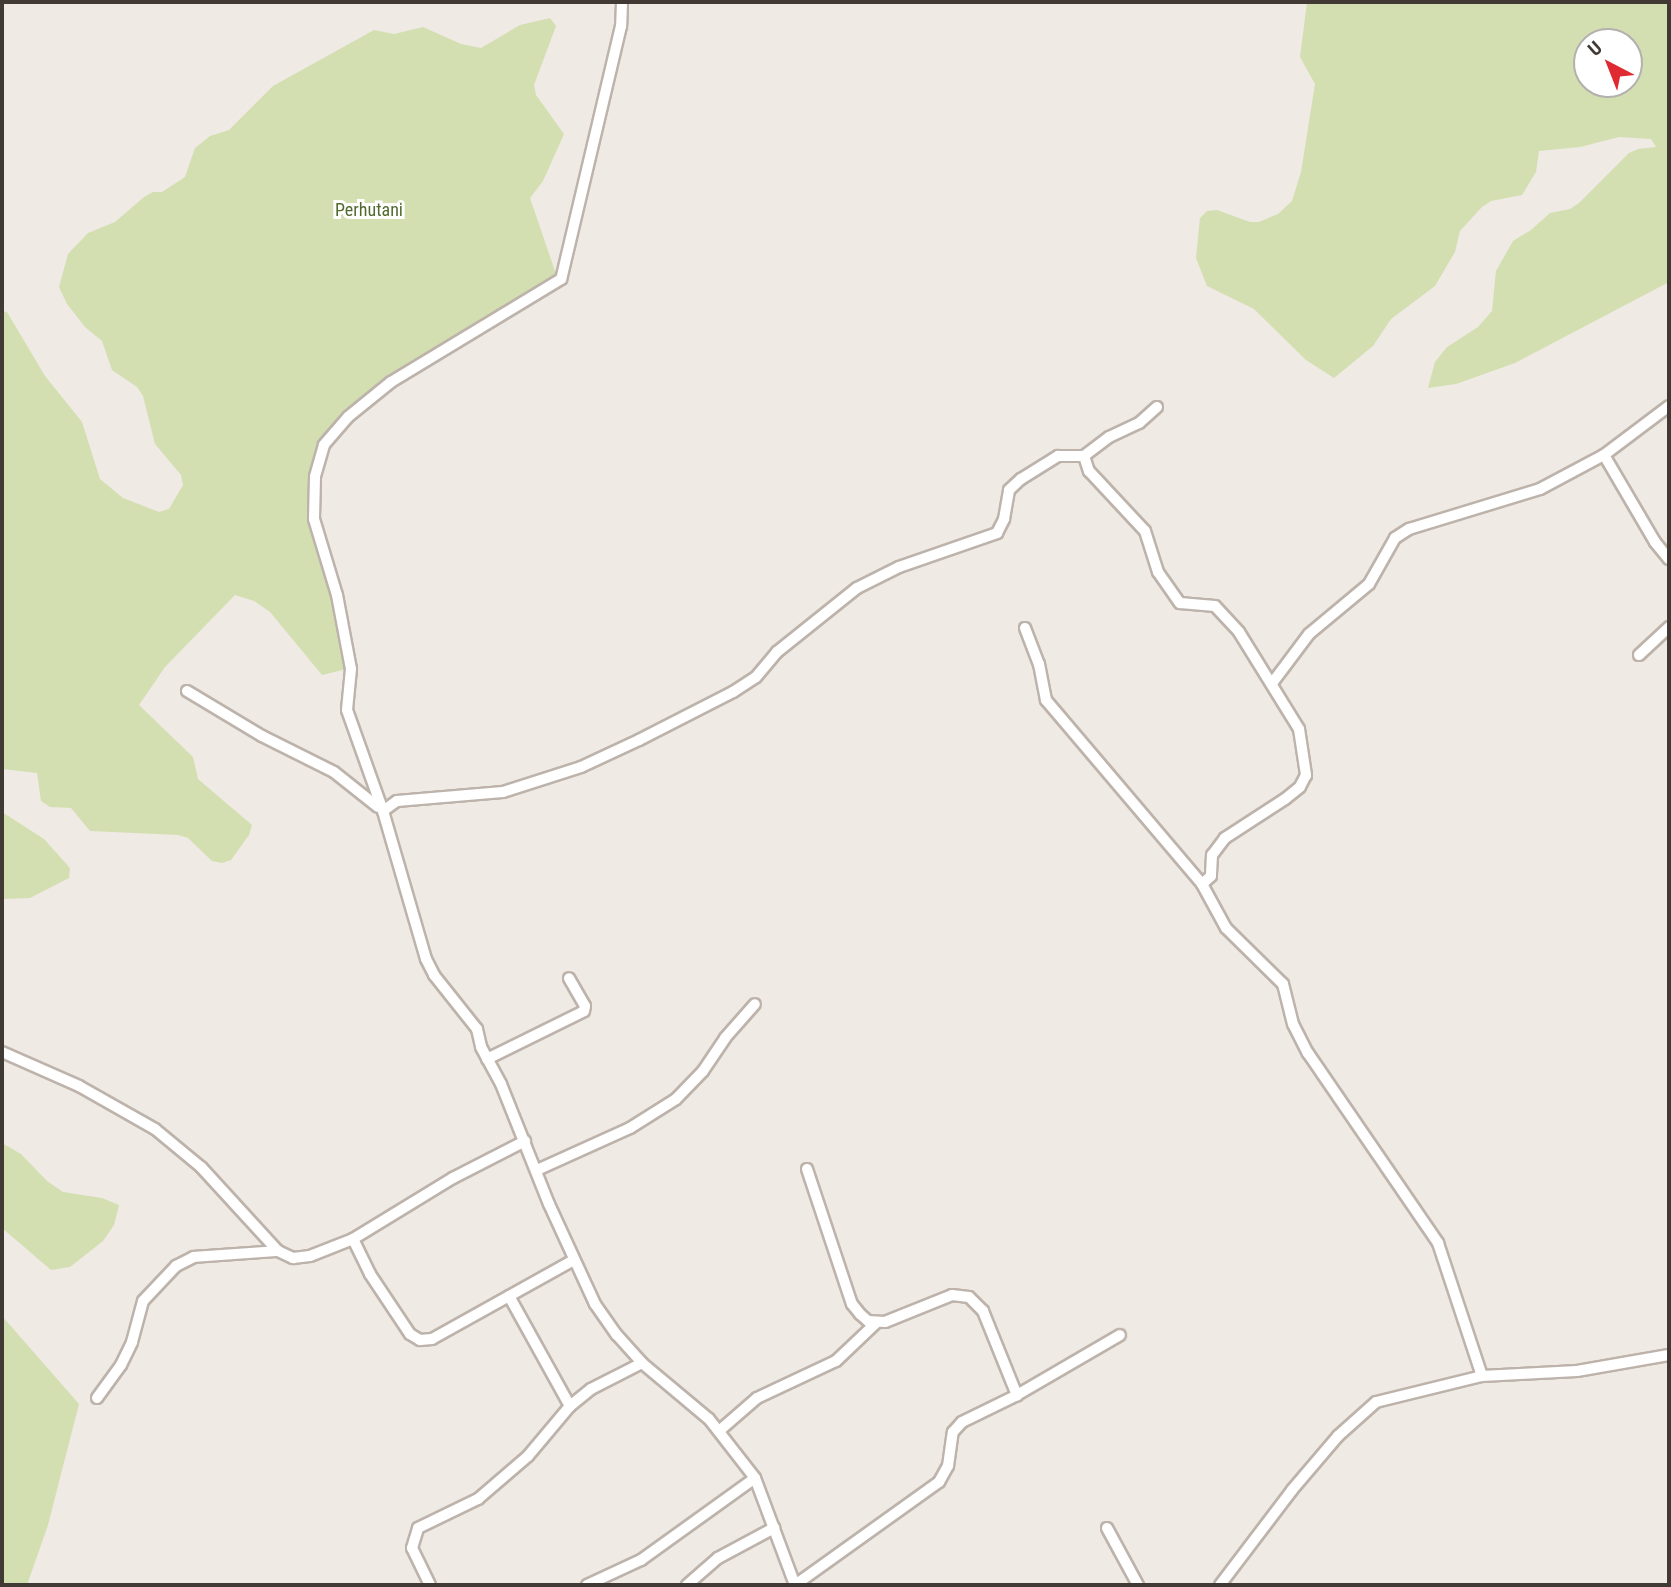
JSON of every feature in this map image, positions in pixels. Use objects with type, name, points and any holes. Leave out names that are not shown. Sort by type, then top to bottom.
[{"type":"street","points":[[622,2],[621,26],[561,279],[391,382],[348,418],[324,445],[315,477],[314,519],[337,595],[351,669],[347,710],[381,809],[425,959],[434,975],[473,1021],[487,1059],[595,1304],[617,1335],[642,1363],[719,1431],[755,1478],[795,1585],[939,1482],[948,1466],[949,1447],[956,1427],[1120,1335]]},
{"type":"street","points":[[1273,682],[1309,634],[1369,584],[1395,538],[1409,529],[1540,489],[1604,455],[1669,405]]},
{"type":"street","points":[[381,809],[397,801],[503,792],[582,767],[733,692],[756,677],[777,652],[857,588],[899,567],[997,533],[1004,519],[1009,490],[1021,479],[1058,456],[1084,456],[1109,437],[1139,423],[1157,407]]},
{"type":"street","points":[[1604,455],[1655,542],[1669,559]]},
{"type":"street","points":[[1084,456],[1089,471],[1146,531],[1158,572],[1180,603],[1215,606],[1239,632],[1273,682],[1299,729],[1306,775],[1300,787],[1225,838],[1212,855],[1211,876],[1202,884]]},
{"type":"street","points":[[1639,655],[1669,626]]},
{"type":"street","points":[[1025,628],[1039,664],[1046,701],[1202,884],[1226,928],[1283,984],[1293,1024],[1307,1053],[1438,1243],[1482,1376]]},
{"type":"street","points":[[187,691],[262,736],[334,772],[381,809]]},
{"type":"street","points":[[487,1059],[584,1011],[585,1006],[569,978]]},
{"type":"street","points":[[537,1170],[630,1128],[676,1099],[703,1071],[725,1038],[755,1004]]},
{"type":"street","points":[[2,1052],[79,1086],[155,1129],[201,1167],[278,1251],[293,1258],[310,1256],[353,1239],[453,1178],[525,1141]]},
{"type":"street","points":[[807,1169],[852,1304],[868,1321],[876,1323]]},
{"type":"street","points":[[353,1239],[370,1274],[410,1334],[420,1340],[432,1339],[574,1260]]},
{"type":"street","points":[[97,1398],[126,1353],[143,1301],[176,1266],[194,1257],[278,1251]]},
{"type":"street","points":[[719,1431],[757,1398],[836,1361],[876,1323],[952,1295],[969,1297],[983,1311],[1017,1395]]},
{"type":"street","points":[[509,1296],[570,1406]]},
{"type":"street","points":[[1220,1585],[1292,1490],[1360,1413],[1376,1402],[1482,1376],[1577,1371],[1669,1355]]},
{"type":"street","points":[[430,1585],[412,1548],[418,1528],[478,1499],[528,1456],[570,1406],[591,1389],[642,1363]]},
{"type":"street","points":[[587,1585],[641,1560],[755,1478]]},
{"type":"street","points":[[687,1585],[719,1558],[774,1528]]},
{"type":"street","points":[[1107,1528],[1138,1585]]},
{"type":"green space","points":[[1307,2],[1669,2],[1669,282],[1515,363],[1456,384],[1428,388],[1435,362],[1447,347],[1478,327],[1492,311],[1496,271],[1513,241],[1550,213],[1570,209],[1579,203],[1629,153],[1656,147],[1651,139],[1619,137],[1580,147],[1539,151],[1536,172],[1522,195],[1491,201],[1482,207],[1460,231],[1455,252],[1435,286],[1391,319],[1373,346],[1334,378],[1306,360],[1254,309],[1207,286],[1196,258],[1200,218],[1207,211],[1217,210],[1250,222],[1259,222],[1278,214],[1292,201],[1301,172],[1315,84],[1300,57]]},
{"type":"green space","name":"Perhutani","points":[[550,18],[556,26],[534,85],[536,95],[564,134],[543,181],[530,198],[556,274],[542,288],[345,415],[311,476],[347,669],[322,675],[270,612],[254,601],[235,595],[165,667],[139,705],[193,757],[198,779],[252,825],[249,835],[231,860],[222,863],[212,861],[188,838],[178,835],[90,831],[71,808],[50,807],[41,801],[37,773],[2,769],[2,311],[7,312],[45,376],[82,422],[100,479],[123,498],[159,512],[169,509],[183,485],[181,475],[155,444],[143,396],[137,387],[112,370],[102,341],[85,327],[67,304],[59,287],[68,254],[88,233],[115,222],[144,197],[153,192],[162,192],[185,177],[195,148],[210,136],[229,130],[273,86],[374,30],[394,34],[423,27],[461,44],[481,48],[520,25]]},
{"type":"green space","points":[[2,812],[44,839],[70,868],[69,878],[30,898],[2,899]]},
{"type":"green space","points":[[2,1143],[21,1154],[47,1181],[63,1192],[102,1198],[119,1205],[114,1225],[103,1241],[70,1267],[51,1270],[2,1228]]},
{"type":"green space","points":[[2,1316],[79,1404],[48,1525],[27,1585],[2,1585]]}]
